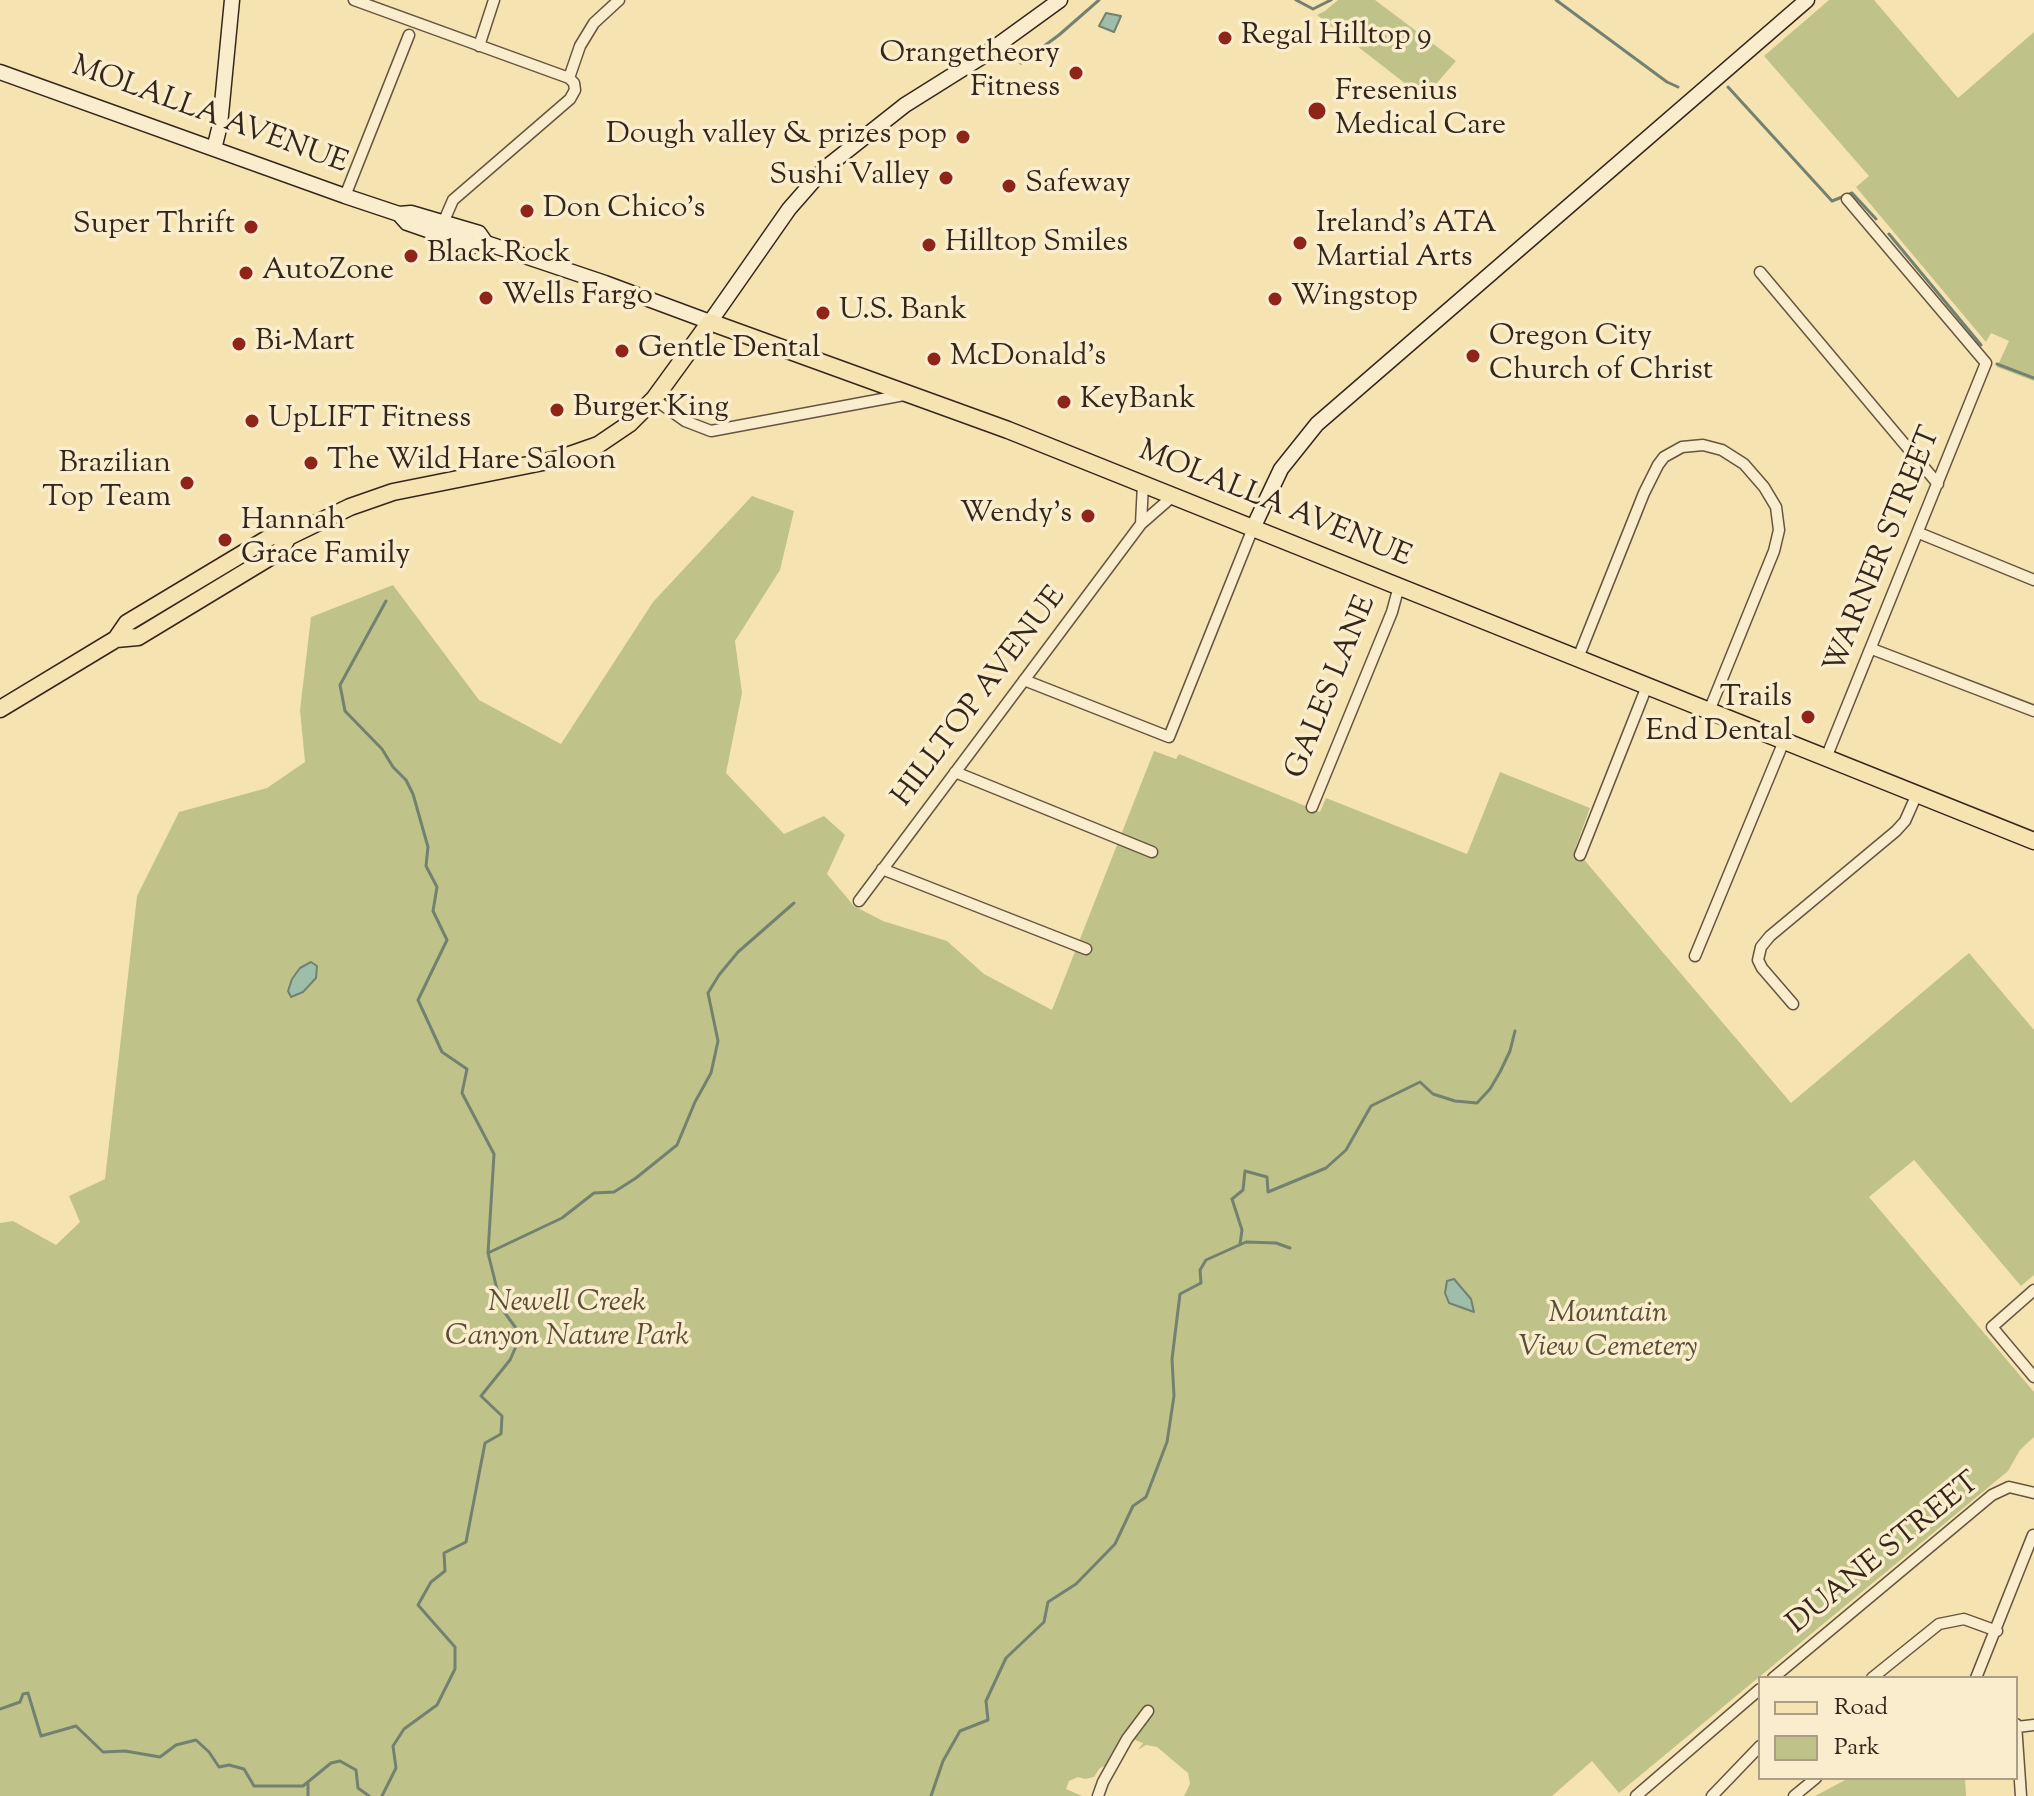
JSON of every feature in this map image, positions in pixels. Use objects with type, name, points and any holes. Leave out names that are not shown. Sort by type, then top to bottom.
[{"type":"main road","points":[[214,149],[220,125],[232,0]]},
{"type":"main road","points":[[0,709],[116,639],[127,623],[272,536],[288,537],[350,507],[393,492],[558,459],[587,449],[629,424],[654,399],[799,195],[840,155],[905,105],[980,58],[1060,0]]},
{"type":"main road","points":[[1253,528],[1281,469],[1323,418],[1807,0]]},
{"type":"main road","name":"MOLALLA AVENUE","points":[[0,72],[345,196],[399,214],[411,213],[479,233],[486,243]]},
{"type":"main road","name":"MOLALLA AVENUE","points":[[399,214],[407,223],[473,246],[486,243],[605,283],[1008,430],[2034,841]]},
{"type":"main road","points":[[116,639],[138,637],[280,551],[288,537]]},
{"type":"main road","points":[[166,620],[164,614],[170,606],[205,585],[226,564]]},
{"type":"street","points":[[354,0],[569,78],[574,83],[575,90],[570,99],[453,200],[443,223]]},
{"type":"street","points":[[392,14],[395,0]]},
{"type":"street","points":[[479,46],[494,0]]},
{"type":"street","points":[[569,78],[580,46],[594,23],[619,0]]},
{"type":"street","points":[[345,196],[409,35]]},
{"type":"street","name":"WARNER STREET","points":[[1826,758],[1986,363],[1847,199]]},
{"type":"street","points":[[1760,272],[1938,484]]},
{"type":"street","points":[[654,399],[685,421],[706,430],[717,430],[910,394]]},
{"type":"street","points":[[1578,658],[1658,465],[1664,457],[1682,447],[1703,445],[1722,450],[1744,464],[1772,498],[1779,530],[1774,551],[1709,711]]},
{"type":"street","points":[[1141,524],[1143,484]]},
{"type":"street","name":"HILLTOP AVENUE","points":[[859,901],[1141,524],[1173,496]]},
{"type":"street","points":[[1024,680],[1169,737],[1253,528]]},
{"type":"street","points":[[1919,533],[2034,580]]},
{"type":"street","name":"GALES LANE","points":[[1312,807],[1392,612],[1399,586]]},
{"type":"street","points":[[1872,649],[2034,711]]},
{"type":"street","points":[[1580,855],[1647,686]]},
{"type":"street","points":[[1695,956],[1784,741]]},
{"type":"street","points":[[955,772],[1152,852]]},
{"type":"street","points":[[1793,1004],[1762,968],[1758,960],[1761,947],[1770,936],[1896,831],[1905,821],[1917,794]]},
{"type":"street","points":[[882,869],[1086,949]]},
{"type":"street","points":[[2034,1290],[1992,1327],[2034,1377]]},
{"type":"street","name":"DUANE STREET","points":[[1775,1676],[1992,1495],[2009,1487],[2034,1493]]},
{"type":"street","points":[[1977,1676],[2034,1534],[2034,1520]]},
{"type":"street","points":[[1874,1676],[1939,1624],[1964,1619],[1997,1631]]},
{"type":"street","points":[[1636,1796],[1758,1691]]},
{"type":"street","points":[[1098,1796],[1127,1739],[1148,1711]]},
{"type":"street","points":[[1712,1796],[1758,1748]]},
{"type":"street","points":[[2018,1754],[2021,1796]]},
{"type":"street","points":[[1794,1796],[1814,1780]]},
{"type":"green space","points":[[1338,0],[1375,0],[1456,61],[1424,98],[1317,15]]},
{"type":"green space","points":[[1829,0],[1874,0],[1958,98],[2034,32],[2034,381],[1997,367],[2009,341],[1991,333],[1986,342],[1856,187],[1869,176],[1764,56]]},
{"type":"green space","name":"Newell Creek Canyon Nature Park","points":[[752,496],[794,511],[780,570],[735,641],[742,693],[726,773],[784,834],[824,816],[845,835],[827,874],[854,906],[883,921],[947,941],[984,974],[1052,1010],[1154,751],[1176,759],[1179,754],[1320,812],[1326,798],[1467,854],[1500,772],[1590,808],[1575,849],[1791,1103],[1969,953],[2034,1030],[2034,1275],[2021,1286],[1914,1160],[1869,1197],[2034,1392],[2034,1437],[2020,1450],[2008,1471],[1619,1793],[1592,1761],[1552,1796],[1184,1796],[1190,1784],[1188,1773],[1157,1747],[1146,1745],[1138,1750],[1143,1743],[1132,1739],[1113,1763],[1100,1768],[1094,1777],[1078,1777],[1069,1781],[1066,1789],[1082,1796],[0,1796],[0,1223],[13,1221],[56,1245],[80,1222],[69,1196],[105,1179],[137,896],[179,812],[267,788],[305,762],[300,710],[311,617],[393,585],[479,700],[561,744],[653,602]]},
{"type":"green space","points":[[1845,1780],[1965,1780],[1966,1796],[1815,1796]]},
{"type":"shaded area","points":[[1106,13],[1121,16],[1114,32],[1099,26]]},
{"type":"shaded area","points":[[311,962],[317,966],[316,978],[303,992],[291,997],[288,991],[292,979],[300,968]]},
{"type":"shaded area","points":[[1454,1279],[1471,1299],[1474,1312],[1449,1303],[1445,1293],[1447,1281]]},
{"type":"waterway","points":[[1021,63],[1099,0]]},
{"type":"waterway","points":[[1296,0],[1313,9],[1331,0]]},
{"type":"waterway","points":[[1556,0],[1678,87]]},
{"type":"waterway","points":[[1728,87],[1832,201],[1852,193],[1876,219]]},
{"type":"waterway","points":[[1889,234],[1981,345]]},
{"type":"waterway","points":[[1997,364],[2034,378]]},
{"type":"waterway","points":[[382,1796],[396,1768],[393,1746],[404,1729],[437,1705],[455,1669],[455,1647],[418,1605],[431,1582],[445,1571],[444,1553],[466,1542],[485,1443],[501,1434],[502,1416],[481,1396],[510,1360],[521,1335],[502,1309],[488,1253],[494,1154],[462,1093],[467,1069],[442,1052],[418,1000],[447,940],[433,911],[437,887],[426,866],[428,847],[406,780],[382,749],[345,711],[340,685],[386,601]]},
{"type":"waterway","points":[[488,1253],[562,1218],[594,1193],[614,1192],[677,1145],[711,1073],[718,1041],[708,993],[738,952],[794,903]]},
{"type":"waterway","points":[[1240,1244],[1242,1230],[1232,1199],[1243,1190],[1245,1171],[1267,1177],[1268,1192],[1326,1168],[1346,1150],[1371,1106],[1420,1082],[1433,1094],[1455,1101],[1477,1103],[1500,1072],[1515,1031]]},
{"type":"waterway","points":[[931,1796],[943,1761],[960,1731],[988,1720],[986,1701],[1006,1658],[1044,1622],[1048,1602],[1076,1584],[1115,1544],[1133,1506],[1146,1497],[1167,1442],[1174,1396],[1172,1359],[1180,1294],[1201,1283],[1200,1270],[1206,1260],[1246,1242],[1276,1243],[1290,1248]]},
{"type":"waterway","points":[[0,1709],[20,1702],[23,1694],[28,1693],[41,1736],[76,1726],[103,1752],[125,1751],[160,1757],[176,1745],[196,1740],[219,1767],[229,1765],[244,1769],[254,1786],[303,1786],[331,1763],[340,1761],[356,1770],[358,1788],[369,1796]]},
{"type":"waterway","points":[[308,1784],[308,1796]]},
{"type":"place","name":"Regal Hilltop 9","points":[[1225,38]]},
{"type":"place","name":"Orangetheory Fitness","points":[[1076,73]]},
{"type":"place","name":"Fresenius Medical Care","points":[[1317,111]]},
{"type":"place","name":"Dough valley & prizes pop","points":[[963,137]]},
{"type":"place","name":"Sushi Valley","points":[[946,178]]},
{"type":"place","name":"Safeway","points":[[1009,186]]},
{"type":"place","name":"Don Chico's","points":[[527,211]]},
{"type":"place","name":"Super Thrift","points":[[251,227]]},
{"type":"place","name":"Ireland's ATA Martial Arts","points":[[1300,243]]},
{"type":"place","name":"Hilltop Smiles","points":[[929,245]]},
{"type":"place","name":"Black Rock","points":[[411,256]]},
{"type":"place","name":"AutoZone","points":[[246,273]]},
{"type":"place","name":"Wells Fargo","points":[[486,298]]},
{"type":"place","name":"Wingstop","points":[[1275,299]]},
{"type":"place","name":"U.S. Bank","points":[[823,313]]},
{"type":"place","name":"Bi-Mart","points":[[239,344]]},
{"type":"place","name":"Gentle Dental","points":[[622,351]]},
{"type":"place","name":"Oregon City Church of Christ","points":[[1473,356]]},
{"type":"place","name":"McDonald's","points":[[934,359]]},
{"type":"place","name":"KeyBank","points":[[1064,402]]},
{"type":"place","name":"Burger King","points":[[557,410]]},
{"type":"place","name":"UpLIFT Fitness","points":[[252,421]]},
{"type":"place","name":"The Wild Hare Saloon","points":[[311,463]]},
{"type":"place","name":"Brazilian Top Team","points":[[187,483]]},
{"type":"place","name":"Wendy's","points":[[1088,516]]},
{"type":"place","name":"Hannah Grace Family","points":[[225,540]]},
{"type":"place","name":"Trails End Dental","points":[[1808,717]]},
{"type":"park label","name":"Mountain View Cemetery","points":[[1608,1333]]}]
